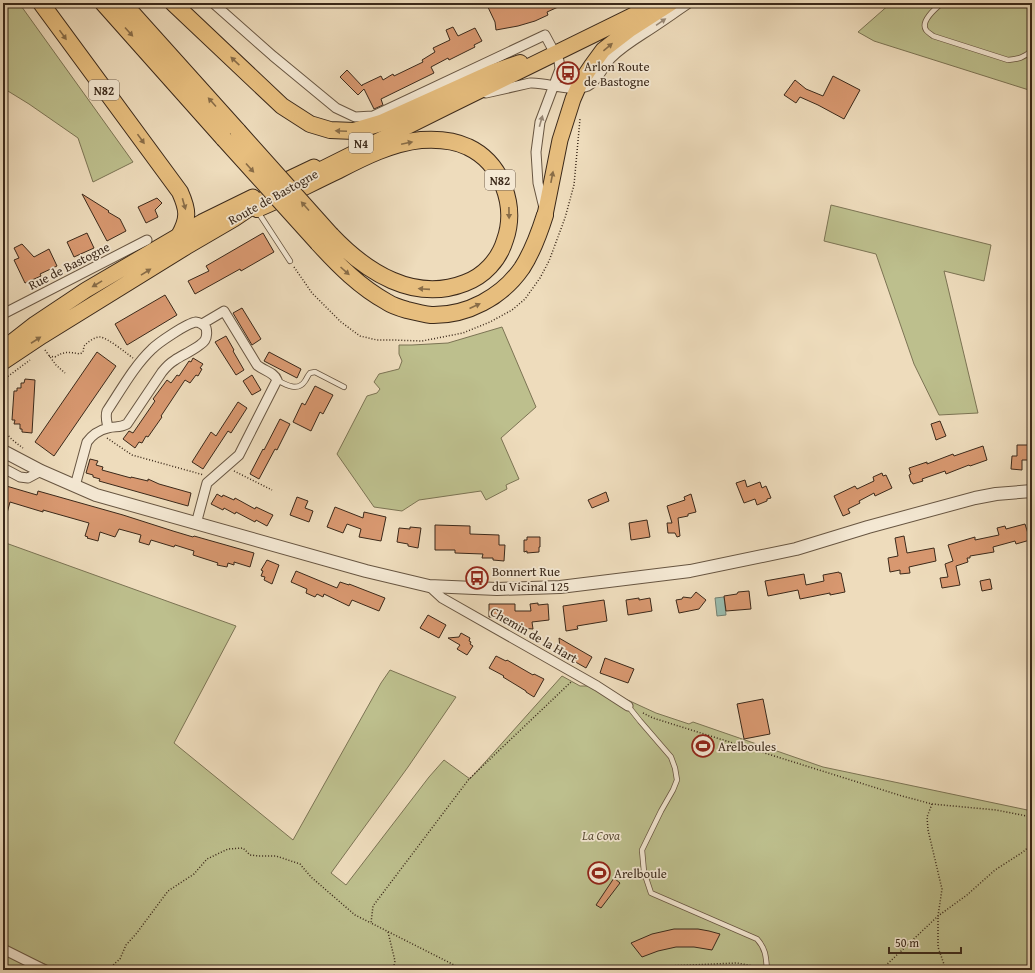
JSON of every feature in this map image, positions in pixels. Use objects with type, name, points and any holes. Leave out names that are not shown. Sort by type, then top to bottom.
[{"type":"highway","name":"N82","points":[[41,3],[180,192],[185,204],[187,217],[179,236]]},
{"type":"highway","name":"N82","points":[[103,3],[224,139],[325,239],[345,250],[373,270],[397,283],[413,288],[429,290],[459,286],[472,280],[491,265],[499,254],[505,241],[509,225],[509,205],[504,187],[497,173],[489,163],[470,148],[459,143],[434,140],[420,140],[381,151],[355,162],[257,209]]},
{"type":"highway","name":"N82","points":[[123,3],[238,131],[325,239],[339,266],[371,293],[388,303],[430,315],[458,312],[472,308],[494,296],[508,284],[521,269],[540,233],[545,215]]},
{"type":"highway","points":[[173,3],[282,106],[310,124],[330,130],[354,131],[380,123],[448,94],[494,72],[520,63]]},
{"type":"main road","name":"Route de Bastogne","points":[[3,362],[134,279],[234,219],[265,198],[463,98],[554,50],[615,14],[637,3]]},
{"type":"main road","name":"Route de Bastogne","points":[[3,349],[35,324],[86,290],[202,222],[495,77],[520,63],[554,50],[658,3]]},
{"type":"main road","name":"N82","points":[[545,215],[560,140],[577,89],[603,50],[629,30],[670,3]]},
{"type":"main road","name":"N82","points":[[234,219],[257,209]]},
{"type":"street","points":[[213,3],[273,56],[336,108],[355,117],[373,116],[545,35],[554,50],[560,69],[540,122],[536,152],[538,183],[545,215]]},
{"type":"street","points":[[463,98],[530,83],[577,89],[590,85],[611,58],[689,3]]},
{"type":"street","name":"Rue de Bastogne","points":[[3,314],[147,240]]},
{"type":"street","points":[[196,524],[207,483],[239,454],[277,380],[275,376],[257,365],[224,311],[202,324]]},
{"type":"street","points":[[76,486],[87,442],[91,437],[104,430],[119,428],[127,424],[168,365],[206,340],[206,328],[202,324],[196,322],[190,324],[162,340],[152,348],[139,364],[107,411],[104,430]]},
{"type":"street","points":[[3,447],[8,453],[41,471],[96,495],[196,524],[366,572],[429,586],[497,589],[560,587],[690,571],[796,549],[868,527],[975,498],[996,494],[1032,491]]},
{"type":"street","points":[[3,468],[28,478],[41,471]]},
{"type":"street","name":"Chemin de la Hart","points":[[429,586],[442,598],[578,675],[628,706]]},
{"type":"street","points":[[3,949],[45,970]]},
{"type":"lane","points":[[942,3],[928,16],[925,24],[926,30],[933,36],[1008,60],[1020,58],[1032,50]]},
{"type":"lane","points":[[257,209],[290,261]]},
{"type":"lane","points":[[277,380],[296,387],[302,385],[310,372],[315,372],[344,386]]},
{"type":"lane","points":[[628,706],[671,757],[677,780],[642,850],[644,872],[651,893],[757,939],[763,946],[766,956],[767,970]]},
{"type":"path","points":[[555,247],[574,185],[580,118]]},
{"type":"path","points":[[49,356],[55,357],[69,352],[80,354],[83,352],[84,346],[88,342],[100,337],[116,346],[139,364]]},
{"type":"path","points":[[40,353],[46,350],[56,365],[65,373]]},
{"type":"path","points":[[3,380],[35,357]]},
{"type":"path","points":[[3,392],[3,408]]},
{"type":"path","points":[[3,429],[27,451]]},
{"type":"path","points":[[104,430],[108,439],[132,454],[202,474],[211,479]]},
{"type":"path","points":[[226,466],[272,490]]},
{"type":"path","points":[[371,923],[373,906],[469,780],[578,675]]},
{"type":"path","points":[[628,706],[653,718],[902,796],[932,804],[996,810],[1032,817]]},
{"type":"path","points":[[932,804],[927,817],[928,830],[942,889],[938,916],[938,947],[946,970]]},
{"type":"path","points":[[881,970],[938,916],[968,895],[995,870],[1023,852],[1032,844]]},
{"type":"path","points":[[110,970],[120,959],[126,945],[168,891],[194,874],[206,859],[228,849],[243,848],[250,855],[276,856],[300,864],[311,878],[355,915],[464,970]]},
{"type":"path","points":[[388,932],[395,961],[393,970]]},
{"type":"path","points":[[661,970],[667,966],[737,963],[754,966],[756,970]]},
{"type":"green space","points":[[3,3],[19,3],[133,162],[93,182],[78,138],[3,88]]},
{"type":"green space","points":[[891,3],[1032,3],[1032,91],[874,41],[858,32]]},
{"type":"green space","points":[[831,205],[991,245],[984,281],[944,271],[978,413],[939,415],[914,364],[876,254],[824,241]]},
{"type":"green space","points":[[502,327],[536,407],[501,438],[519,479],[506,485],[507,489],[486,500],[481,491],[419,500],[402,511],[374,507],[337,454],[367,396],[377,393],[380,389],[374,382],[379,374],[399,369],[402,361],[399,354],[399,345],[448,343]]},
{"type":"green space","name":"La Cova","points":[[3,542],[236,626],[174,743],[293,840],[381,683],[390,670],[456,697],[408,767],[331,873],[346,885],[429,777],[444,760],[470,779],[562,676],[580,686],[597,686],[656,713],[689,724],[693,722],[823,767],[1032,811],[1032,970],[55,970],[3,946]]},
{"type":"green space","points":[[3,954],[36,970],[3,970]]},
{"type":"shaded area","points":[[724,597],[726,615],[717,616],[715,598]]},
{"type":"building","points":[[486,3],[567,3],[547,12],[548,15],[535,21],[496,30],[495,22]]},
{"type":"building","points":[[453,27],[458,36],[475,28],[482,41],[474,45],[475,47],[431,67],[434,73],[381,99],[383,105],[374,109],[364,89],[358,95],[340,77],[347,70],[362,86],[381,76],[383,80],[393,74],[394,76],[423,62],[422,60],[435,52],[433,48],[450,40],[446,30]]},
{"type":"building","points":[[833,76],[860,90],[844,119],[800,97],[796,103],[784,95],[795,80],[806,89],[823,96]]},
{"type":"building","points":[[82,194],[120,219],[126,231],[107,241]]},
{"type":"building","points":[[157,198],[162,203],[155,210],[158,217],[146,223],[138,207]]},
{"type":"building","points":[[87,233],[94,248],[74,257],[67,242]]},
{"type":"building","points":[[263,233],[274,252],[241,271],[240,269],[195,294],[188,281],[209,271],[206,266]]},
{"type":"building","points":[[22,244],[34,257],[49,249],[57,266],[40,274],[41,276],[25,283],[14,260],[19,258],[14,248]]},
{"type":"building","points":[[165,295],[177,315],[127,345],[115,324]]},
{"type":"building","points":[[242,308],[261,339],[252,345],[233,313]]},
{"type":"building","points":[[226,336],[244,370],[236,375],[215,342]]},
{"type":"building","points":[[97,352],[116,366],[54,456],[35,442]]},
{"type":"building","points":[[269,352],[301,369],[297,378],[264,361]]},
{"type":"building","points":[[193,358],[203,364],[200,368],[202,369],[198,376],[196,375],[190,383],[185,380],[148,437],[146,436],[142,443],[139,442],[135,448],[123,439],[129,431],[133,433],[155,401],[153,399],[167,380],[171,383],[177,375],[179,376],[189,361],[191,362]]},
{"type":"building","points":[[252,375],[261,390],[252,395],[243,381]]},
{"type":"building","points":[[25,379],[35,380],[32,433],[22,432],[22,429],[20,429],[20,424],[14,424],[15,420],[12,420],[14,391],[17,391],[17,388],[21,388],[21,383],[24,383]]},
{"type":"building","points":[[315,386],[333,395],[323,414],[320,412],[311,431],[293,422],[302,403],[305,405]]},
{"type":"building","points":[[238,402],[247,408],[231,433],[228,431],[203,469],[192,462],[211,432],[216,436]]},
{"type":"building","points":[[280,419],[290,424],[277,450],[275,449],[259,479],[250,474]]},
{"type":"building","points":[[940,421],[946,436],[936,440],[931,424]]},
{"type":"building","points":[[1017,445],[1031,445],[1031,460],[1022,460],[1022,470],[1011,469],[1012,456],[1017,456]]},
{"type":"building","points":[[983,446],[987,460],[946,474],[945,471],[922,479],[923,481],[913,484],[911,482],[909,468],[927,462],[927,464],[953,454],[954,456]]},
{"type":"building","points":[[90,459],[98,461],[96,465],[103,467],[102,470],[131,478],[148,481],[148,479],[159,484],[191,493],[188,506],[99,481],[100,479],[86,473]]},
{"type":"building","points":[[882,473],[883,476],[886,475],[892,488],[875,496],[874,493],[859,501],[860,503],[848,509],[850,513],[843,516],[834,496],[855,486],[857,489],[874,481],[873,477]]},
{"type":"building","points":[[745,480],[747,487],[760,482],[762,488],[766,486],[771,498],[757,505],[755,499],[744,503],[736,483]]},
{"type":"building","points":[[3,485],[37,495],[38,491],[193,537],[194,536],[254,553],[250,567],[234,562],[234,565],[228,563],[227,567],[217,565],[218,563],[193,555],[194,551],[175,545],[174,547],[151,540],[149,545],[139,542],[141,535],[119,529],[115,537],[100,532],[98,541],[85,536],[89,523],[10,502],[6,517],[3,517]]},
{"type":"building","points":[[606,492],[609,501],[592,508],[588,500]]},
{"type":"building","points":[[217,494],[234,500],[235,498],[255,509],[256,507],[273,515],[267,526],[256,520],[255,522],[236,512],[235,514],[224,508],[223,510],[211,504]]},
{"type":"building","points":[[691,494],[696,512],[688,514],[688,516],[678,518],[680,536],[677,537],[675,533],[668,533],[667,523],[672,523],[667,506],[685,500],[684,497]]},
{"type":"building","points":[[297,497],[308,501],[305,508],[313,511],[309,522],[290,515]]},
{"type":"building","points":[[335,507],[363,518],[364,512],[386,517],[381,541],[359,537],[361,529],[347,524],[343,533],[327,527]]},
{"type":"building","points":[[647,520],[650,537],[631,540],[629,523]]},
{"type":"building","points":[[1025,524],[1030,540],[1016,544],[1015,541],[993,547],[994,552],[970,556],[970,558],[967,558],[968,562],[956,566],[960,585],[942,588],[940,578],[948,577],[945,564],[953,561],[948,545],[975,537],[975,540],[999,535],[997,528],[1005,526],[1006,529]]},
{"type":"building","points":[[435,525],[470,526],[470,534],[499,535],[499,545],[505,545],[504,561],[493,560],[493,558],[482,558],[483,554],[455,553],[455,550],[435,550]]},
{"type":"building","points":[[410,527],[421,528],[418,548],[397,542],[399,528],[410,529]]},
{"type":"building","points":[[904,536],[907,553],[934,548],[936,561],[909,567],[910,573],[900,574],[900,570],[890,572],[888,558],[898,556],[895,538]]},
{"type":"building","points":[[527,537],[540,537],[539,552],[524,552],[524,540],[527,540]]},
{"type":"building","points":[[267,560],[279,565],[272,584],[264,580],[265,577],[261,576],[263,571],[261,570]]},
{"type":"building","points":[[296,571],[337,588],[340,582],[385,598],[379,611],[352,600],[349,606],[324,594],[323,597],[317,594],[315,597],[306,593],[307,589],[291,582]]},
{"type":"building","points":[[839,572],[841,573],[845,592],[830,595],[830,593],[800,599],[798,590],[768,596],[765,581],[804,574],[806,585],[824,581],[823,575]]},
{"type":"building","points":[[990,579],[992,589],[982,591],[980,581]]},
{"type":"building","points":[[749,591],[751,609],[726,611],[724,596]]},
{"type":"building","points":[[696,592],[706,600],[699,609],[679,613],[676,600],[682,599],[683,597],[691,598]]},
{"type":"building","points":[[639,598],[639,600],[650,598],[652,611],[628,615],[626,600]]},
{"type":"building","points":[[604,600],[607,621],[577,626],[578,629],[566,631],[563,606]]},
{"type":"building","points":[[538,603],[538,605],[548,604],[549,620],[532,622],[533,629],[519,628],[519,623],[508,623],[508,617],[489,617],[489,604],[515,604],[515,611],[531,611],[530,604]]},
{"type":"building","points":[[428,615],[446,625],[439,638],[420,628]]},
{"type":"building","points":[[461,633],[470,638],[470,644],[473,646],[467,655],[457,649],[460,645],[448,638],[459,637]]},
{"type":"building","points":[[559,638],[592,657],[586,668],[558,652],[560,648]]},
{"type":"building","points":[[496,656],[544,679],[534,697],[503,677],[504,676],[489,668]]},
{"type":"building","points":[[605,658],[634,669],[628,683],[600,673]]},
{"type":"building","points":[[763,699],[770,734],[744,739],[737,704]]},
{"type":"building","points":[[614,878],[620,883],[601,908],[596,905]]},
{"type":"building","points":[[674,929],[698,929],[720,934],[712,950],[694,947],[676,947],[658,951],[642,957],[631,943],[652,934]]},
{"type":"place","name":"Arlon Route de Bastogne","points":[[568,73]]},
{"type":"place","name":"Bonnert Rue du Vicinal 125","points":[[477,578]]},
{"type":"place","name":"Arelboules","points":[[703,746]]},
{"type":"place","name":"Arelboule","points":[[599,873]]}]
